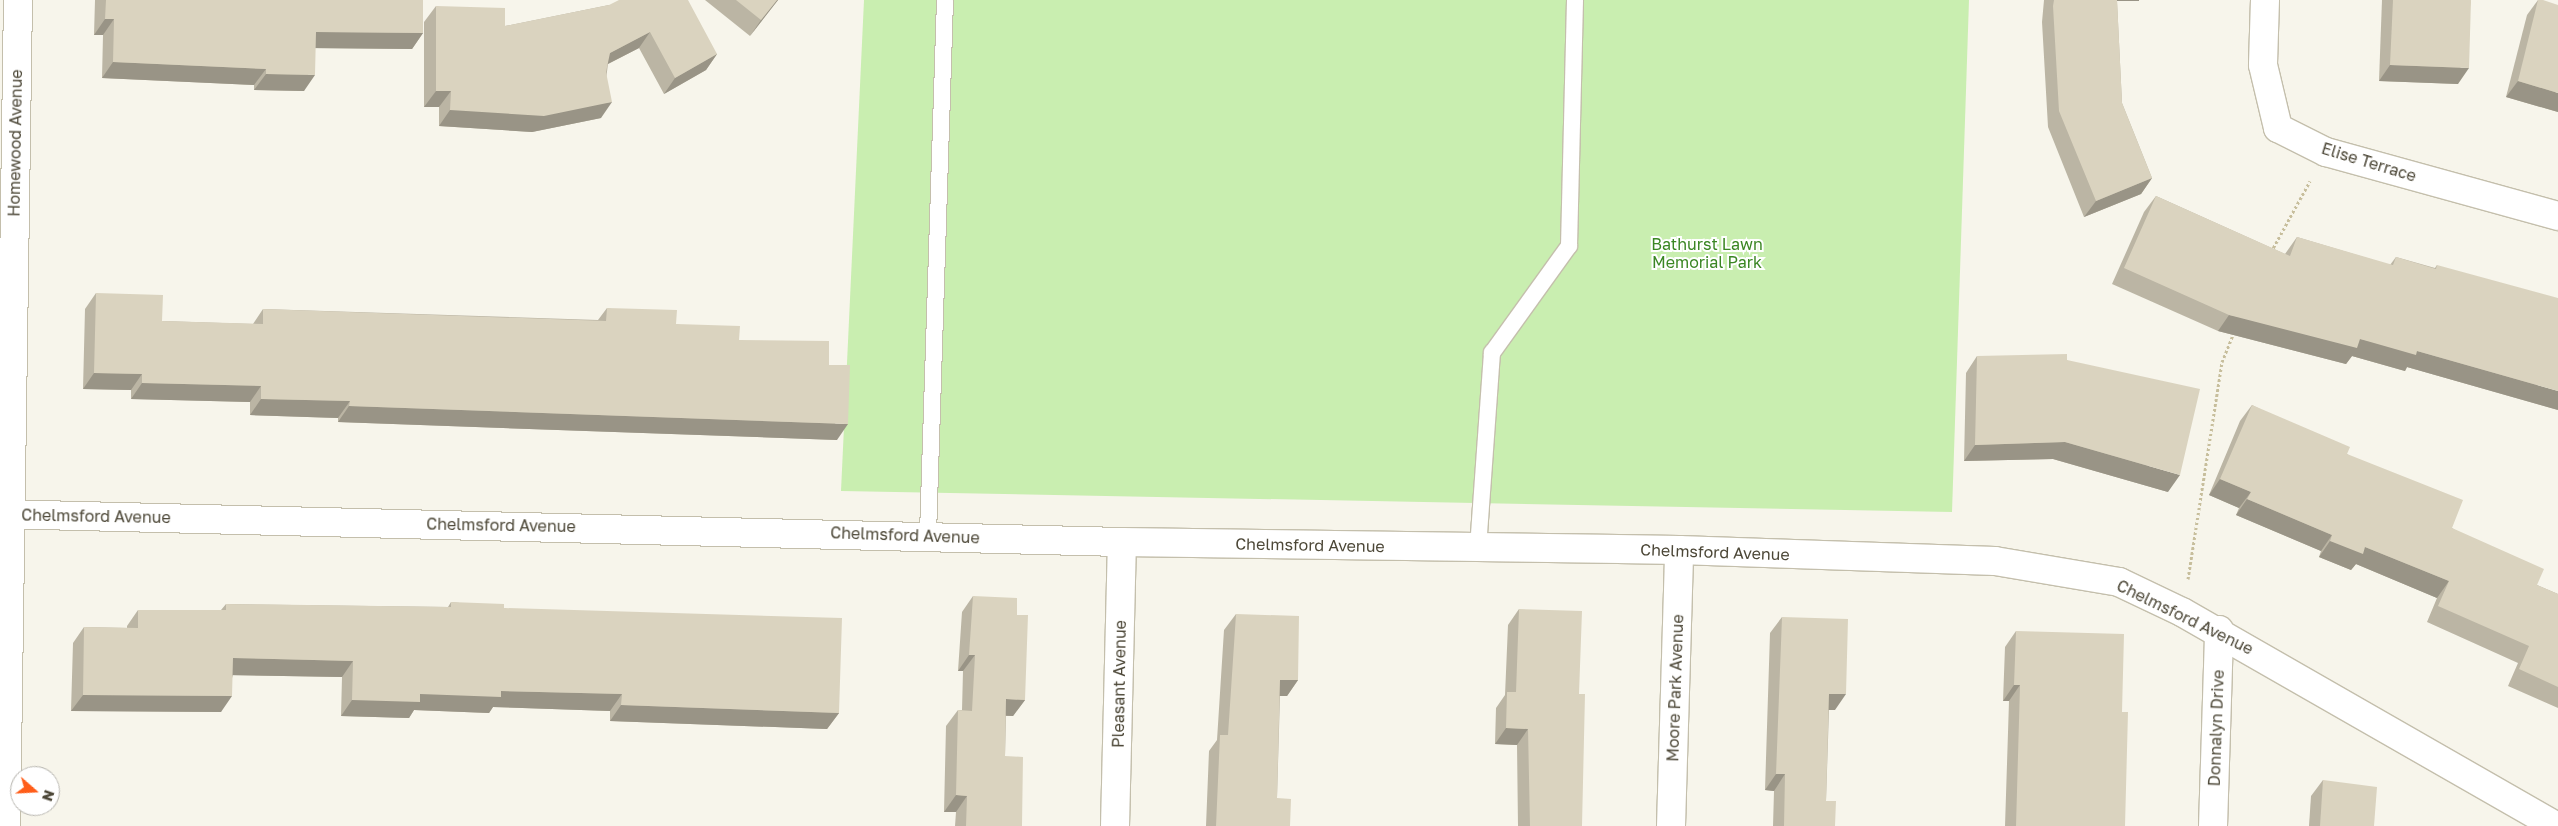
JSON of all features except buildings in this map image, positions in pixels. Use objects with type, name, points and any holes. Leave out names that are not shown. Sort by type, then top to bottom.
[{"type":"street","name":"Homewood Avenue","points":[[6,826],[4,514],[18,0]]},
{"type":"street","name":"Elise Terrace","points":[[2265,0],[2263,65],[2278,128],[2326,152],[2558,216]]},
{"type":"street","name":"Chelmsford Avenue","points":[[4,514],[928,535],[1122,542],[1680,550],[1995,561],[2119,582],[2219,630],[2555,826]]},
{"type":"street","name":"Pleasant Avenue","points":[[1115,826],[1122,542]]},
{"type":"street","name":"Moore Park Avenue","points":[[1671,826],[1680,550]]},
{"type":"street","name":"Donnalyn Drive","points":[[2213,826],[2219,630]]},
{"type":"lane","points":[[928,535],[945,0]]},
{"type":"lane","points":[[1478,548],[1492,353],[1569,246],[1575,0]]},
{"type":"path","points":[[2268,258],[2326,152]]},
{"type":"path","points":[[2182,612],[2222,362],[2237,327]]},
{"type":"green space","name":"Bathurst Lawn Memorial Park","points":[[864,0],[1969,0],[1952,512],[841,491]]}]
